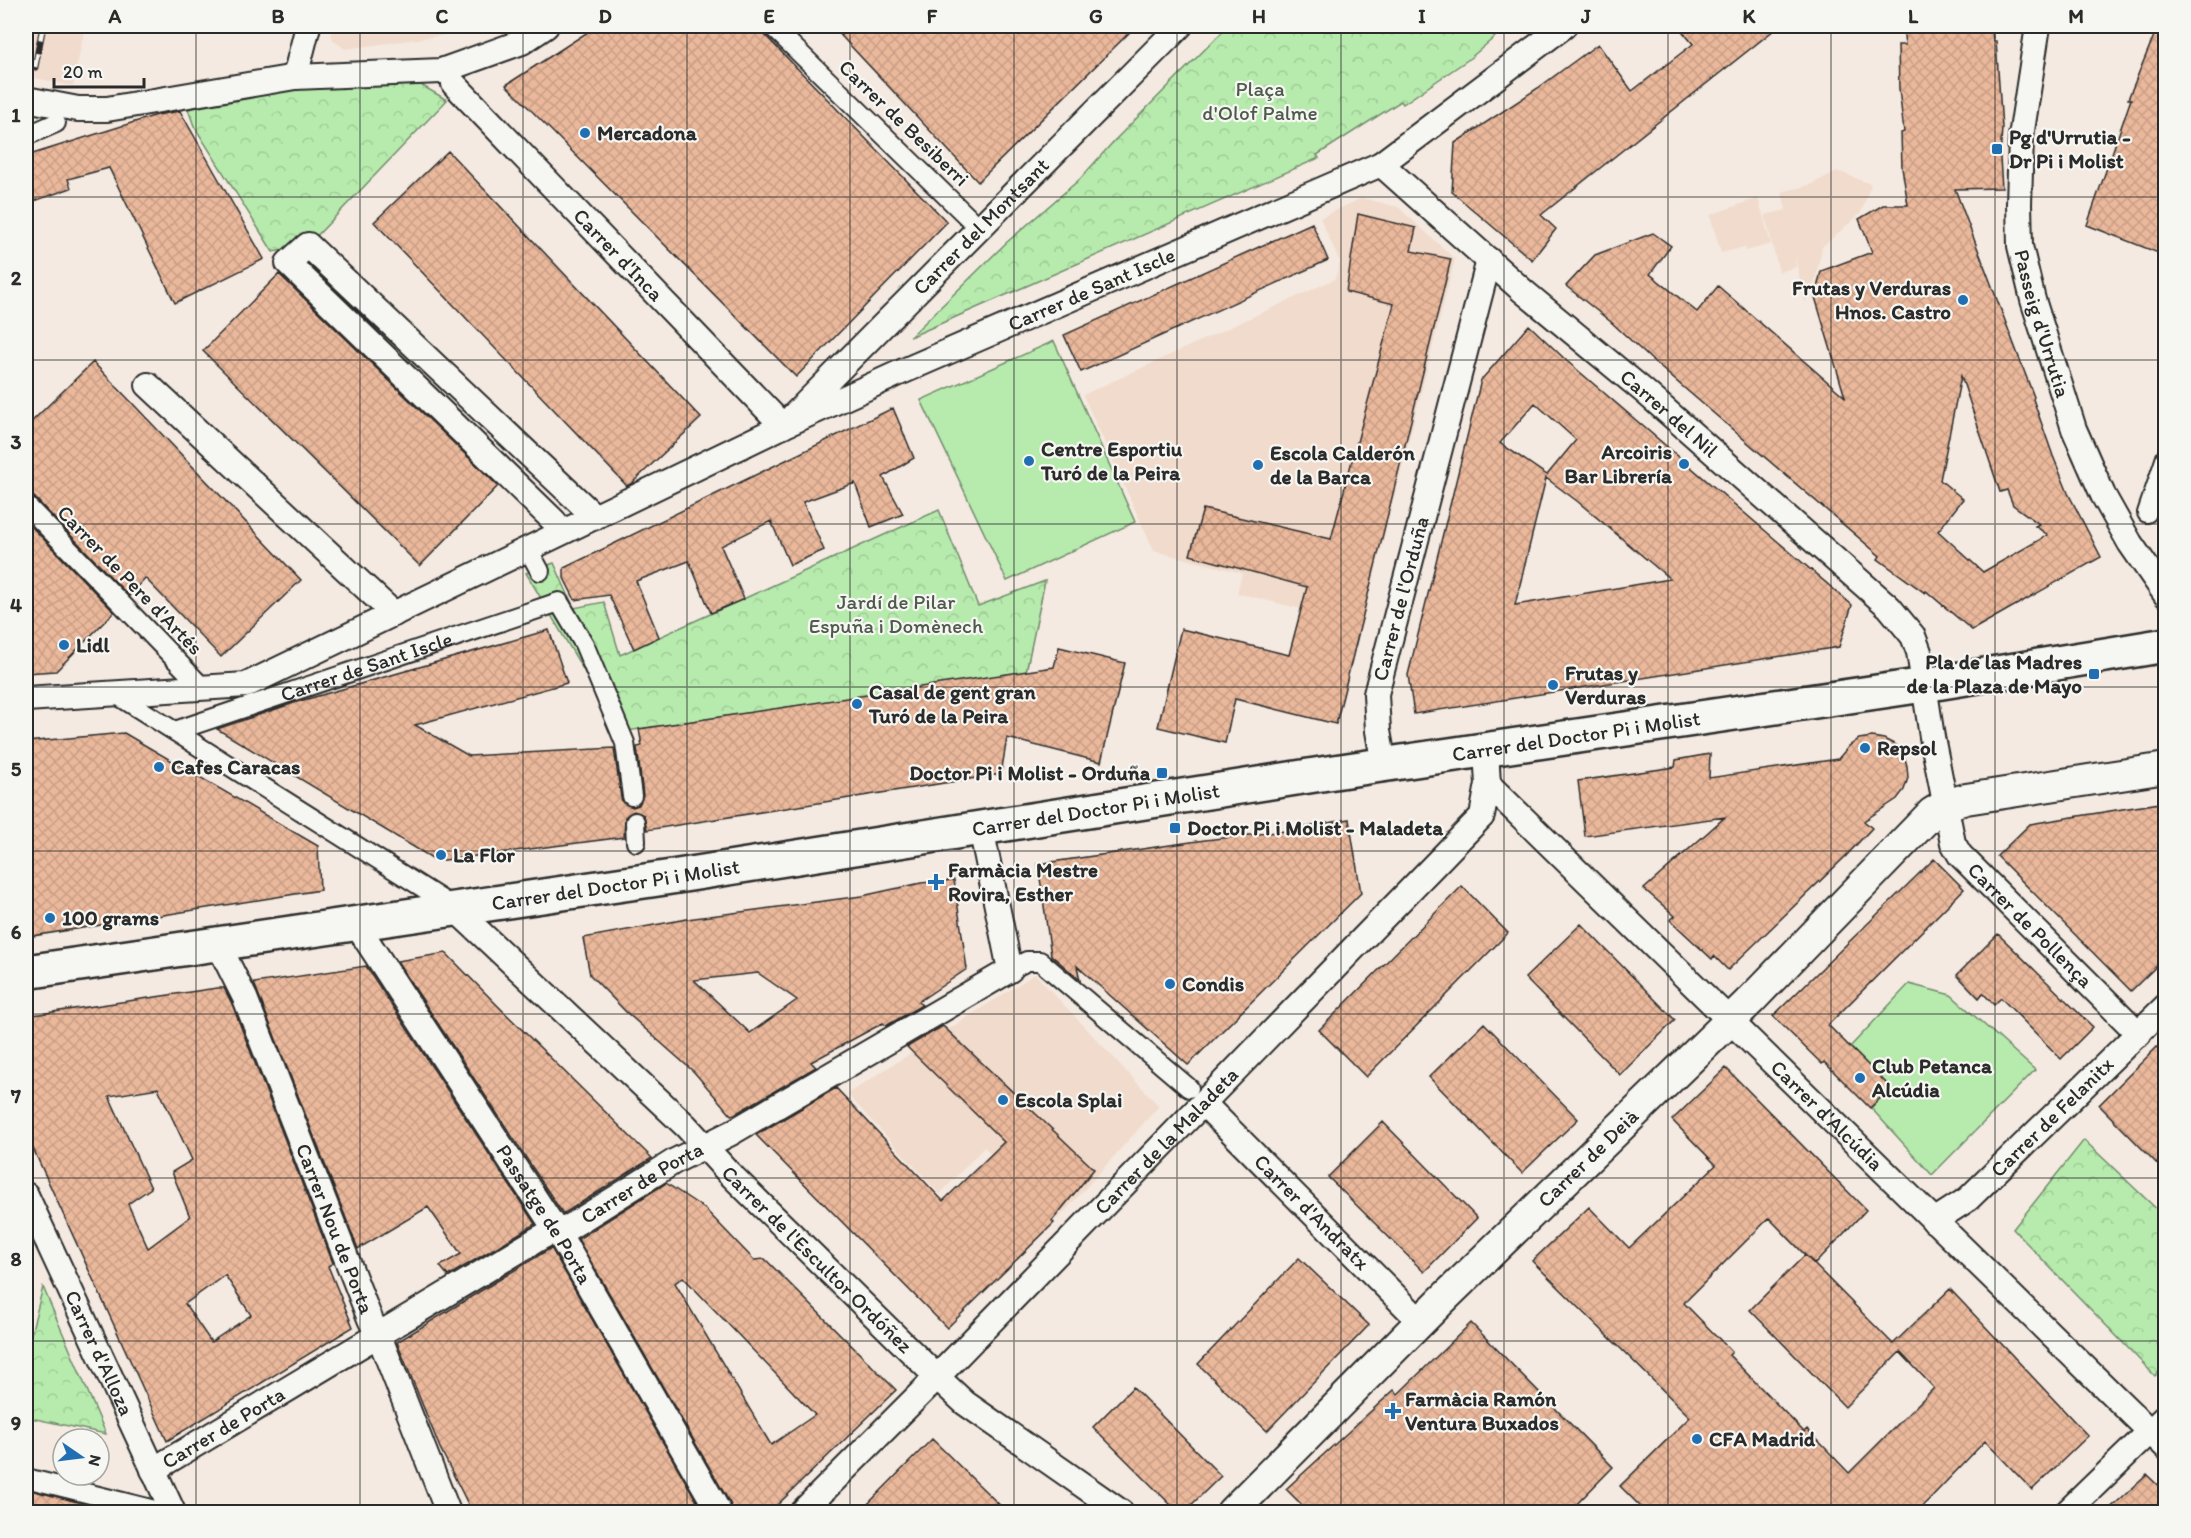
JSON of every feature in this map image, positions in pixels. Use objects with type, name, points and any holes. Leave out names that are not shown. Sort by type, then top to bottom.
[{"type":"main road","name":"Carrer del Doctor Pi i Molist","points":[[26,972],[676,876],[1384,765],[1924,685],[2166,645]]},
{"type":"street","points":[[294,77],[308,26]]},
{"type":"street","points":[[26,99],[78,109],[106,109],[294,77],[448,78],[522,42],[546,26]]},
{"type":"street","name":"Carrer de Besiberri","points":[[772,26],[979,228]]},
{"type":"street","name":"Carrer del Montsant","points":[[783,426],[1180,26]]},
{"type":"street","name":"Carrer de Sant Iscle","points":[[26,699],[246,685],[783,426],[899,373],[1381,164],[1564,26]]},
{"type":"street","name":"Passeig d'Urrutia","points":[[2038,26],[2021,136],[2019,204],[2022,257],[2042,332],[2074,429],[2103,495],[2130,543],[2166,595]]},
{"type":"street","name":"Carrer d'Inca","points":[[448,78],[783,426]]},
{"type":"street","points":[[26,136],[56,123]]},
{"type":"street","name":"Carrer del Nil","points":[[1381,164],[1583,343],[1645,392],[1889,607],[1913,636],[1919,652],[1924,685]]},
{"type":"street","points":[[554,521],[288,262],[308,244],[596,517]]},
{"type":"street","name":"Carrer de l'Orduña","points":[[1384,765],[1378,731],[1376,694],[1489,260]]},
{"type":"street","name":"Carrer de Sant Iscle","points":[[148,385],[394,614]]},
{"type":"street","points":[[2146,513],[2166,457]]},
{"type":"street","name":"Carrer de Pere d'Artés","points":[[26,505],[202,687]]},
{"type":"street","points":[[528,549],[540,571]]},
{"type":"street","name":"Carrer de Sant Iscle","points":[[175,731],[559,602],[584,644],[625,743],[632,796]]},
{"type":"street","points":[[1924,685],[1945,805],[1992,794],[2166,768]]},
{"type":"street","points":[[114,693],[455,909]]},
{"type":"street","name":"Carrer de la Maladeta","points":[[802,1512],[937,1377],[1196,1096],[1482,816],[1488,784],[1486,750]]},
{"type":"street","name":"Carrer d'Alcúdia","points":[[1488,784],[2157,1440]]},
{"type":"street","name":"Carrer de Deià","points":[[1232,1512],[1421,1322],[1730,1020],[1932,813],[1945,805]]},
{"type":"street","name":"Carrer de Pollença","points":[[1945,805],[1953,843],[1960,855],[2139,1034]]},
{"type":"street","points":[[634,822],[636,842]]},
{"type":"street","points":[[981,828],[1010,970]]},
{"type":"street","name":"Carrer de l'Escultor Ordóñez","points":[[455,909],[686,1126],[703,1146],[965,1403],[1121,1512]]},
{"type":"street","name":"Passatge de Porta","points":[[356,924],[555,1230],[719,1512]]},
{"type":"street","name":"Carrer Nou de Porta","points":[[219,944],[245,998],[448,1512]]},
{"type":"street","name":"Carrer d'Andratx","points":[[1010,970],[1027,960],[1041,961],[1196,1096],[1421,1322]]},
{"type":"street","name":"Carrer de Porta","points":[[153,1470],[377,1334],[555,1230],[568,1228],[675,1161],[738,1129],[1010,970]]},
{"type":"street","name":"Carrer de Felanitx","points":[[1934,1221],[1968,1199],[2166,1006]]},
{"type":"street","name":"Carrer d'Alloza","points":[[26,1195],[173,1512]]},
{"type":"street","points":[[2067,1512],[2157,1440],[2166,1416]]},
{"type":"street","points":[[26,1478],[163,1512]]},
{"type":"shaded area","points":[[26,26],[85,26],[73,86],[26,76]]},
{"type":"shaded area","points":[[329,26],[466,26],[453,34],[345,49],[333,40]]},
{"type":"shaded area","points":[[1837,171],[1871,184],[1861,213],[1822,247],[1813,291],[1805,302],[1795,257],[1796,267],[1779,272],[1765,215],[1786,210],[1782,192],[1810,185]]},
{"type":"shaded area","name":"Escola Calderón de la Barca","points":[[1362,198],[1398,207],[1455,259],[1362,624],[1237,593],[1242,573],[1154,551],[1083,395],[1335,279],[1340,262],[1320,218]]},
{"type":"shaded area","points":[[1758,198],[1771,244],[1746,251],[1745,247],[1721,253],[1710,215]]},
{"type":"shaded area","name":"Escola Splai","points":[[1035,974],[1159,1106],[1058,1219],[984,1147],[940,1194],[847,1094]]},
{"type":"green space","name":"Plaça d'Olof Palme","points":[[1228,26],[1486,26],[1495,37],[1469,59],[1403,104],[1401,101],[1317,155],[1319,158],[910,337],[1006,243],[1080,179],[1114,141]]},
{"type":"green space","points":[[363,82],[421,85],[447,100],[308,245],[273,252],[194,126],[188,109],[277,91]]},
{"type":"green space","name":"Centre Esportiu Turó de la Peira","points":[[1054,341],[1135,522],[1007,581],[921,400]]},
{"type":"green space","name":"Jardí de Pilar Espuña i Domènech","points":[[939,510],[978,606],[1045,581],[1026,672],[620,732],[526,573],[554,563],[574,608],[604,602],[620,655]]},
{"type":"green space","points":[[1909,984],[1951,995],[2035,1070],[1932,1175],[1871,1108],[1890,1088],[1850,1047]]},
{"type":"green space","points":[[2084,1140],[2165,1217],[2165,1366],[2155,1376],[2013,1229]]},
{"type":"green space","points":[[43,1287],[103,1427],[73,1427],[26,1417],[26,1353]]},
{"type":"building","points":[[597,26],[756,26],[947,222],[796,377],[506,85]]},
{"type":"building","points":[[832,26],[1136,26],[978,182]]},
{"type":"building","points":[[1678,26],[1779,26],[1541,215],[1556,229],[1532,260],[1452,192],[1455,143],[1538,88],[1598,44],[1632,91],[1693,44]]},
{"type":"building","points":[[1903,26],[1992,26],[1993,41],[1996,41],[2002,128],[2000,158],[2002,188],[1955,189],[2034,397],[2053,456],[2068,493],[2101,557],[1972,630],[1926,591],[1925,593],[1878,559],[1880,556],[1654,362],[1611,322],[1566,286],[1595,255],[1653,233],[1671,246],[1650,274],[1697,312],[1718,286],[1845,397],[1815,297],[1821,271],[1872,252],[1859,219],[1883,205],[1908,205],[1902,168],[1901,133],[1904,132],[1899,89],[1898,45],[1905,45]],"holes":[[[1961,376],[2000,492],[2007,490],[2013,505],[2039,524],[2035,526],[2048,535],[1983,572],[1938,531],[1963,499],[1940,480]]]},
{"type":"building","points":[[2158,26],[2166,26],[2166,256],[2087,225],[2131,99],[2128,99]]},
{"type":"building","points":[[180,111],[264,259],[175,303],[109,168],[68,179],[71,188],[26,204],[26,156],[157,115]]},
{"type":"building","points":[[448,151],[701,418],[627,486],[374,222]]},
{"type":"building","points":[[1358,214],[1416,228],[1411,251],[1451,259],[1336,724],[1235,699],[1225,743],[1158,727],[1181,629],[1289,655],[1307,587],[1190,555],[1203,509],[1331,539],[1394,304],[1346,292]]},
{"type":"building","points":[[1312,223],[1328,260],[1081,372],[1064,335]]},
{"type":"building","points":[[279,274],[498,486],[420,566],[203,351]]},
{"type":"building","points":[[1529,325],[1568,362],[1852,605],[1839,647],[1414,714],[1408,675],[1481,380]],"holes":[[[1535,403],[1576,440],[1547,475],[1500,443]],[[1546,478],[1577,501],[1670,579],[1515,605]]]},
{"type":"building","points":[[93,362],[301,580],[221,657],[145,578],[129,596],[34,497],[26,494],[26,427]]},
{"type":"building","points":[[893,408],[914,458],[883,477],[903,514],[871,527],[855,483],[803,502],[824,550],[790,565],[771,521],[721,546],[744,599],[711,613],[689,561],[636,581],[659,637],[634,649],[609,595],[575,600],[564,578],[564,568]]},
{"type":"building","points":[[26,521],[114,612],[56,671],[26,673]]},
{"type":"building","points":[[549,630],[567,683],[415,725],[469,756],[614,748],[621,798],[623,803],[633,807],[639,805],[643,795],[637,747],[642,746],[639,729],[1054,667],[1059,647],[1125,663],[1101,762],[1007,738],[1001,774],[647,830],[644,815],[634,811],[625,817],[624,837],[437,861],[217,729],[297,702]]},
{"type":"building","points":[[124,733],[318,846],[320,890],[26,937],[26,742]]},
{"type":"building","points":[[1872,737],[1884,739],[1896,745],[1904,755],[1908,778],[1904,790],[1897,799],[1864,821],[1872,828],[1728,970],[1714,956],[1712,959],[1670,920],[1675,916],[1644,889],[1725,817],[1585,836],[1578,781],[1675,767],[1676,760],[1710,754],[1709,778],[1838,759],[1849,746],[1859,739]]},
{"type":"building","points":[[2166,802],[2166,957],[2131,991],[1997,856],[2030,824]]},
{"type":"building","points":[[1349,819],[1361,893],[1188,1065],[1077,966],[1080,980],[1051,955],[1038,864],[1286,831]]},
{"type":"building","points":[[1934,859],[1964,889],[1828,1025],[1891,1088],[1870,1108],[1773,1016]]},
{"type":"building","points":[[954,880],[967,969],[918,1002],[922,1005],[886,1026],[883,1023],[811,1062],[816,1067],[735,1114],[731,1115],[694,1072],[626,1012],[590,975],[583,938],[687,919],[862,896],[921,883]],"holes":[[[758,973],[797,1000],[750,1033],[694,980]]]},
{"type":"building","points":[[1462,886],[1508,933],[1366,1077],[1319,1030]]},
{"type":"building","points":[[1581,924],[1675,1020],[1620,1075],[1525,978]]},
{"type":"building","points":[[1998,934],[2093,1027],[2061,1059],[2001,998],[1994,1005],[1983,993],[1979,998],[1957,975]]},
{"type":"building","points":[[446,953],[652,1158],[563,1214],[397,961]]},
{"type":"building","points":[[366,966],[535,1224],[448,1276],[440,1266],[461,1254],[428,1207],[358,1249],[254,983]]},
{"type":"building","points":[[224,988],[333,1263],[328,1266],[353,1327],[167,1441],[26,1133],[26,1016]],"holes":[[[158,1088],[192,1160],[172,1172],[190,1217],[148,1248],[128,1204],[151,1188],[109,1096]],[[225,1275],[251,1315],[211,1342],[185,1304]]]},
{"type":"building","points":[[1484,1023],[1578,1119],[1522,1173],[1429,1077]]},
{"type":"building","points":[[943,1026],[1094,1169],[1052,1221],[1054,1223],[947,1328],[756,1135],[836,1088],[943,1201],[1004,1142],[907,1047]]},
{"type":"building","points":[[2166,1038],[2166,1173],[2099,1105]]},
{"type":"building","points":[[1726,1068],[1866,1210],[1815,1264],[1805,1255],[1893,1344],[1950,1289],[2088,1436],[2032,1490],[1985,1441],[1917,1512],[1646,1512],[1620,1486],[1690,1417],[1532,1261],[1589,1207],[1629,1248],[1716,1165],[1672,1120]],"holes":[[[1769,1218],[1805,1255],[1750,1310],[1845,1407],[1900,1352],[1934,1388],[1849,1473],[1807,1429],[1804,1432],[1729,1355],[1732,1352],[1684,1303]]]},
{"type":"building","points":[[1383,1122],[1477,1218],[1424,1272],[1328,1177]]},
{"type":"building","points":[[666,1183],[705,1209],[754,1260],[765,1259],[896,1390],[770,1512],[733,1512],[578,1239]],"holes":[[[683,1277],[815,1415],[771,1445],[675,1283]]]},
{"type":"building","points":[[551,1248],[703,1512],[472,1512],[440,1448],[397,1342]]},
{"type":"building","points":[[1299,1258],[1369,1325],[1267,1431],[1198,1364]]},
{"type":"building","points":[[1471,1323],[1613,1467],[1569,1512],[1309,1512],[1286,1489],[1394,1390],[1398,1394]]},
{"type":"building","points":[[1133,1387],[1221,1476],[1184,1512],[1178,1512],[1093,1427]]},
{"type":"building","points":[[932,1439],[981,1487],[1007,1512],[860,1512]]},
{"type":"building","points":[[2147,1475],[2166,1493],[2166,1512],[2106,1512]]},
{"type":"building","points":[[26,1489],[94,1506],[93,1512],[26,1512]]},
{"type":"railway","points":[[35,67],[43,26]]},
{"type":"place","name":"Mercadona","points":[[585,133]]},
{"type":"place","name":"Pg d'Urrutia - Dr Pi i Molist","points":[[1997,149]]},
{"type":"place","name":"Frutas y Verduras Hnos. Castro","points":[[1963,300]]},
{"type":"place","name":"Centre Esportiu Turó de la Peira","points":[[1029,461]]},
{"type":"place","name":"Arcoiris Bar Librería","points":[[1684,464]]},
{"type":"place","name":"Escola Calderón de la Barca","points":[[1258,465]]},
{"type":"place","name":"Lidl","points":[[64,645]]},
{"type":"place","name":"Pla de las Madres de la Plaza de Mayo","points":[[2094,674]]},
{"type":"place","name":"Frutas y Verduras","points":[[1553,685]]},
{"type":"place","name":"Casal de gent gran Turó de la Peira","points":[[857,704]]},
{"type":"place","name":"Repsol","points":[[1865,748]]},
{"type":"place","name":"Cafes Caracas","points":[[159,767]]},
{"type":"place","name":"Doctor Pi i Molist - Orduña","points":[[1162,773]]},
{"type":"place","name":"Doctor Pi i Molist - Maladeta","points":[[1175,828]]},
{"type":"place","name":"La Flor","points":[[441,855]]},
{"type":"place","name":"Farmàcia Mestre Rovira, Esther","points":[[936,882]]},
{"type":"place","name":"100 grams","points":[[50,918]]},
{"type":"place","name":"Condis","points":[[1170,984]]},
{"type":"place","name":"Club Petanca Alcúdia","points":[[1860,1078]]},
{"type":"place","name":"Escola Splai","points":[[1003,1100]]},
{"type":"place","name":"Farmàcia Ramón Ventura Buxados","points":[[1393,1411]]},
{"type":"place","name":"CFA Madrid","points":[[1697,1439]]}]
